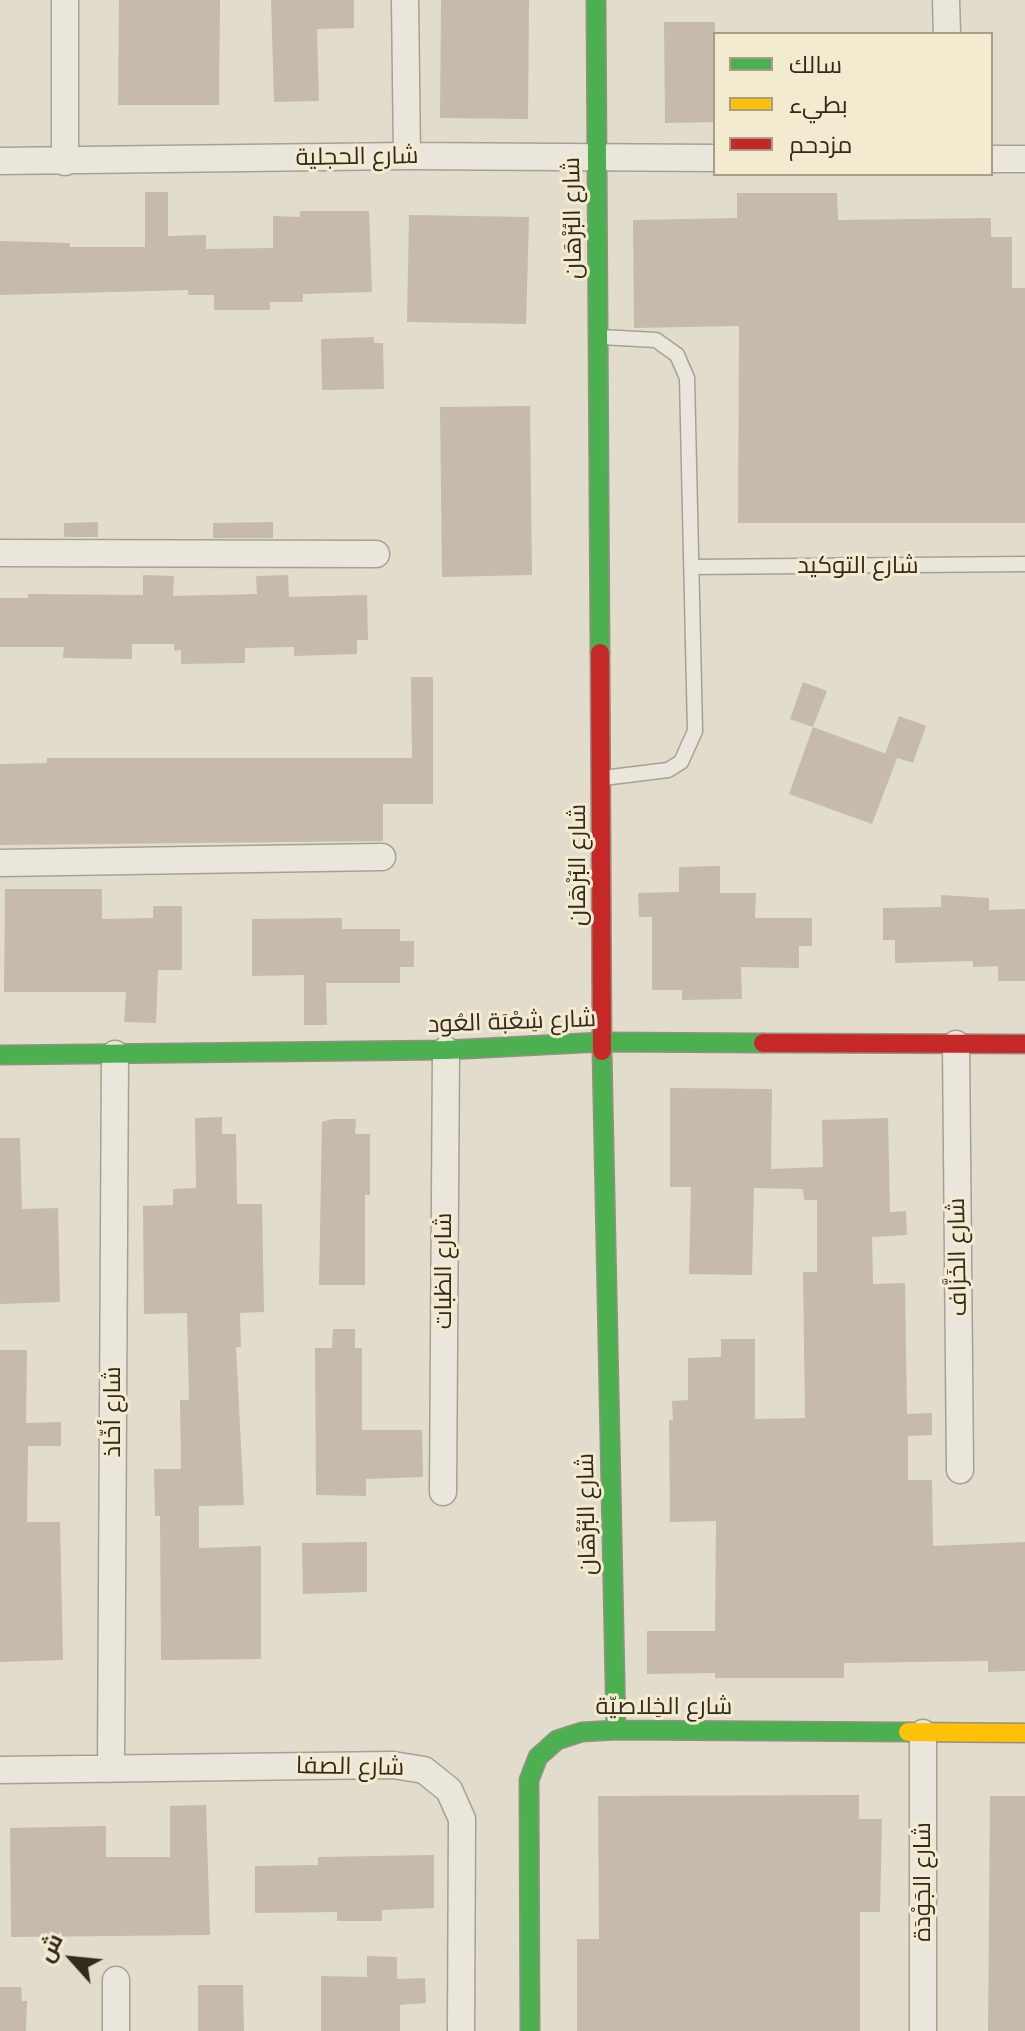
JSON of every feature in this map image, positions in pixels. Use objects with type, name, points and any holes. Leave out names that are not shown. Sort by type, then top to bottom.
[{"type":"street","points":[[65,0],[65,162]]},
{"type":"street","points":[[405,0],[407,156]]},
{"type":"street","name":"شارع البُرْهَان","points":[[596,0],[602,1042],[616,1730]]},
{"type":"street","points":[[946,0],[947,32]]},
{"type":"street","name":"شارع الحجلية","points":[[0,161],[407,156],[713,158]]},
{"type":"street","points":[[993,159],[1025,159]]},
{"type":"street","points":[[0,553],[376,554]]},
{"type":"street","points":[[0,863],[382,857]]},
{"type":"street","name":"شارع شِعْبَة العُود","points":[[0,1055],[446,1050],[602,1042],[1025,1044]]},
{"type":"street","name":"شارع الخَزَّاف","points":[[956,1044],[960,1470]]},
{"type":"street","name":"شارع الظبات","points":[[443,1492],[446,1050]]},
{"type":"street","name":"شارع أخّاذ","points":[[111,1769],[115,1054]]},
{"type":"street","name":"شارع الخِلاصيّة","points":[[530,2031],[529,1793],[532,1768],[547,1747],[557,1740],[582,1732],[616,1730],[1025,1733]]},
{"type":"street","name":"شارع الجَوْدَة","points":[[923,1733],[923,2031]]},
{"type":"street","name":"شارع الصفا","points":[[0,1770],[393,1765],[409,1766],[438,1779],[449,1790],[462,1819],[461,2031]]},
{"type":"street","points":[[116,1980],[116,2031]]},
{"type":"lane","points":[[600,337],[656,340],[677,355],[683,365],[688,390],[695,731],[681,762],[668,770],[602,778]]},
{"type":"lane","name":"شارع التوكيد","points":[[692,567],[1025,564]]},
{"type":"building","points":[[119,0],[220,0],[219,105],[118,105]]},
{"type":"building","points":[[271,0],[354,0],[354,28],[317,29],[319,101],[274,102]]},
{"type":"building","points":[[441,0],[529,0],[528,119],[440,118]]},
{"type":"building","points":[[664,22],[715,22],[713,122],[665,123]]},
{"type":"building","points":[[145,192],[168,192],[168,236],[206,235],[206,249],[273,248],[273,216],[300,217],[300,211],[369,211],[372,292],[303,294],[303,302],[270,302],[270,310],[214,310],[214,295],[188,295],[188,290],[0,295],[0,241],[70,243],[70,247],[145,247]]},
{"type":"building","points":[[737,193],[837,193],[838,220],[991,218],[991,237],[1012,237],[1012,288],[1025,288],[1025,523],[738,523],[739,326],[634,328],[633,220],[737,218]]},
{"type":"building","points":[[409,215],[529,217],[526,324],[407,322]]},
{"type":"building","points":[[374,337],[374,343],[383,343],[384,389],[322,390],[321,339]]},
{"type":"building","points":[[530,406],[532,575],[442,577],[440,407]]},
{"type":"building","points":[[98,522],[98,537],[64,537],[64,523]]},
{"type":"building","points":[[273,522],[273,538],[213,538],[213,523]]},
{"type":"building","points":[[143,575],[174,576],[173,596],[257,594],[256,576],[288,575],[289,597],[367,595],[368,640],[357,640],[357,654],[294,656],[294,647],[245,648],[245,663],[181,664],[181,650],[174,651],[174,644],[132,644],[132,659],[63,658],[64,647],[0,647],[0,598],[28,598],[28,594],[143,595]]},
{"type":"building","points":[[411,677],[433,677],[433,804],[383,804],[383,841],[0,845],[0,764],[47,763],[47,758],[412,758]]},
{"type":"building","points":[[803,682],[827,691],[813,727],[790,719]]},
{"type":"building","points":[[899,716],[926,726],[913,763],[885,754]]},
{"type":"building","points":[[813,727],[897,758],[872,824],[789,794]]},
{"type":"building","points":[[720,866],[720,893],[756,893],[755,918],[812,918],[812,946],[799,946],[799,968],[741,967],[742,999],[682,1000],[682,990],[652,990],[652,917],[639,917],[638,893],[679,892],[679,867]]},
{"type":"building","points":[[5,889],[102,889],[102,919],[153,918],[153,906],[182,906],[182,970],[158,970],[156,1023],[124,1022],[126,992],[4,992]]},
{"type":"building","points":[[941,895],[989,898],[989,910],[1025,909],[1025,981],[998,981],[998,966],[973,967],[973,961],[895,963],[895,940],[883,940],[883,908],[941,907]]},
{"type":"building","points":[[342,918],[342,929],[400,929],[400,941],[414,941],[414,967],[400,967],[400,983],[326,983],[327,1025],[304,1025],[304,975],[252,976],[252,919]]},
{"type":"building","points":[[670,1088],[772,1089],[771,1169],[823,1167],[822,1120],[888,1118],[890,1212],[906,1211],[907,1235],[872,1237],[873,1284],[905,1283],[907,1414],[932,1413],[932,1435],[908,1436],[908,1480],[932,1480],[933,1546],[1025,1542],[1025,1671],[988,1672],[988,1661],[844,1663],[844,1678],[715,1678],[715,1673],[647,1674],[647,1631],[715,1631],[716,1521],[670,1522],[669,1420],[673,1420],[672,1401],[688,1400],[688,1358],[721,1357],[721,1339],[755,1339],[755,1419],[805,1418],[803,1272],[817,1272],[817,1200],[804,1200],[803,1189],[754,1188],[752,1275],[689,1274],[691,1187],[670,1187]]},
{"type":"building","points":[[222,1117],[222,1134],[236,1134],[237,1204],[262,1204],[264,1312],[240,1313],[241,1347],[236,1347],[244,1505],[199,1506],[199,1548],[261,1546],[261,1659],[161,1660],[160,1516],[155,1516],[154,1469],[181,1469],[180,1400],[189,1400],[187,1313],[144,1314],[143,1206],[173,1205],[173,1189],[196,1188],[195,1118]]},
{"type":"building","points":[[356,1119],[355,1134],[370,1134],[370,1195],[365,1195],[365,1285],[319,1285],[322,1122]]},
{"type":"building","points":[[0,1138],[20,1138],[22,1209],[58,1208],[60,1302],[0,1304]]},
{"type":"building","points":[[333,1329],[355,1329],[355,1348],[362,1348],[362,1430],[422,1430],[423,1477],[366,1479],[366,1496],[316,1495],[315,1348],[332,1348]]},
{"type":"building","points":[[0,1350],[27,1350],[26,1423],[61,1422],[61,1446],[28,1446],[27,1522],[60,1522],[63,1660],[0,1662]]},
{"type":"building","points":[[367,1542],[367,1592],[303,1594],[302,1543]]},
{"type":"building","points":[[859,1795],[859,1819],[882,1819],[880,1912],[860,1912],[860,2031],[577,2031],[577,1939],[599,1939],[598,1796]]},
{"type":"building","points":[[990,1796],[1025,1796],[1025,2031],[988,2031]]},
{"type":"building","points":[[206,1805],[210,1935],[11,1937],[10,1828],[106,1826],[106,1857],[170,1857],[170,1806]]},
{"type":"building","points":[[434,1855],[434,1908],[382,1910],[382,1921],[337,1921],[337,1912],[255,1913],[255,1866],[318,1865],[318,1857]]},
{"type":"building","points":[[367,1956],[397,1957],[397,1979],[425,1978],[426,2003],[400,2005],[400,2031],[321,2031],[321,1976],[367,1977]]},
{"type":"building","points":[[198,1985],[243,1985],[244,2031],[198,2031]]},
{"type":"building","points":[[0,1987],[21,1987],[22,2001],[27,2001],[26,2031],[0,2031]]},
{"type":"traffic: fast","points":[[596,0],[600,653]]},
{"type":"traffic: fast","points":[[0,1055],[446,1050],[602,1042],[763,1043]]},
{"type":"traffic: fast","points":[[602,1051],[616,1730]]},
{"type":"traffic: fast","points":[[530,2031],[529,1780],[538,1757],[557,1740],[582,1732],[616,1730],[908,1732]]},
{"type":"traffic: slow","points":[[908,1732],[1025,1733]]},
{"type":"traffic: jam","points":[[600,653],[602,1051]]},
{"type":"traffic: jam","points":[[763,1043],[1025,1044]]}]
